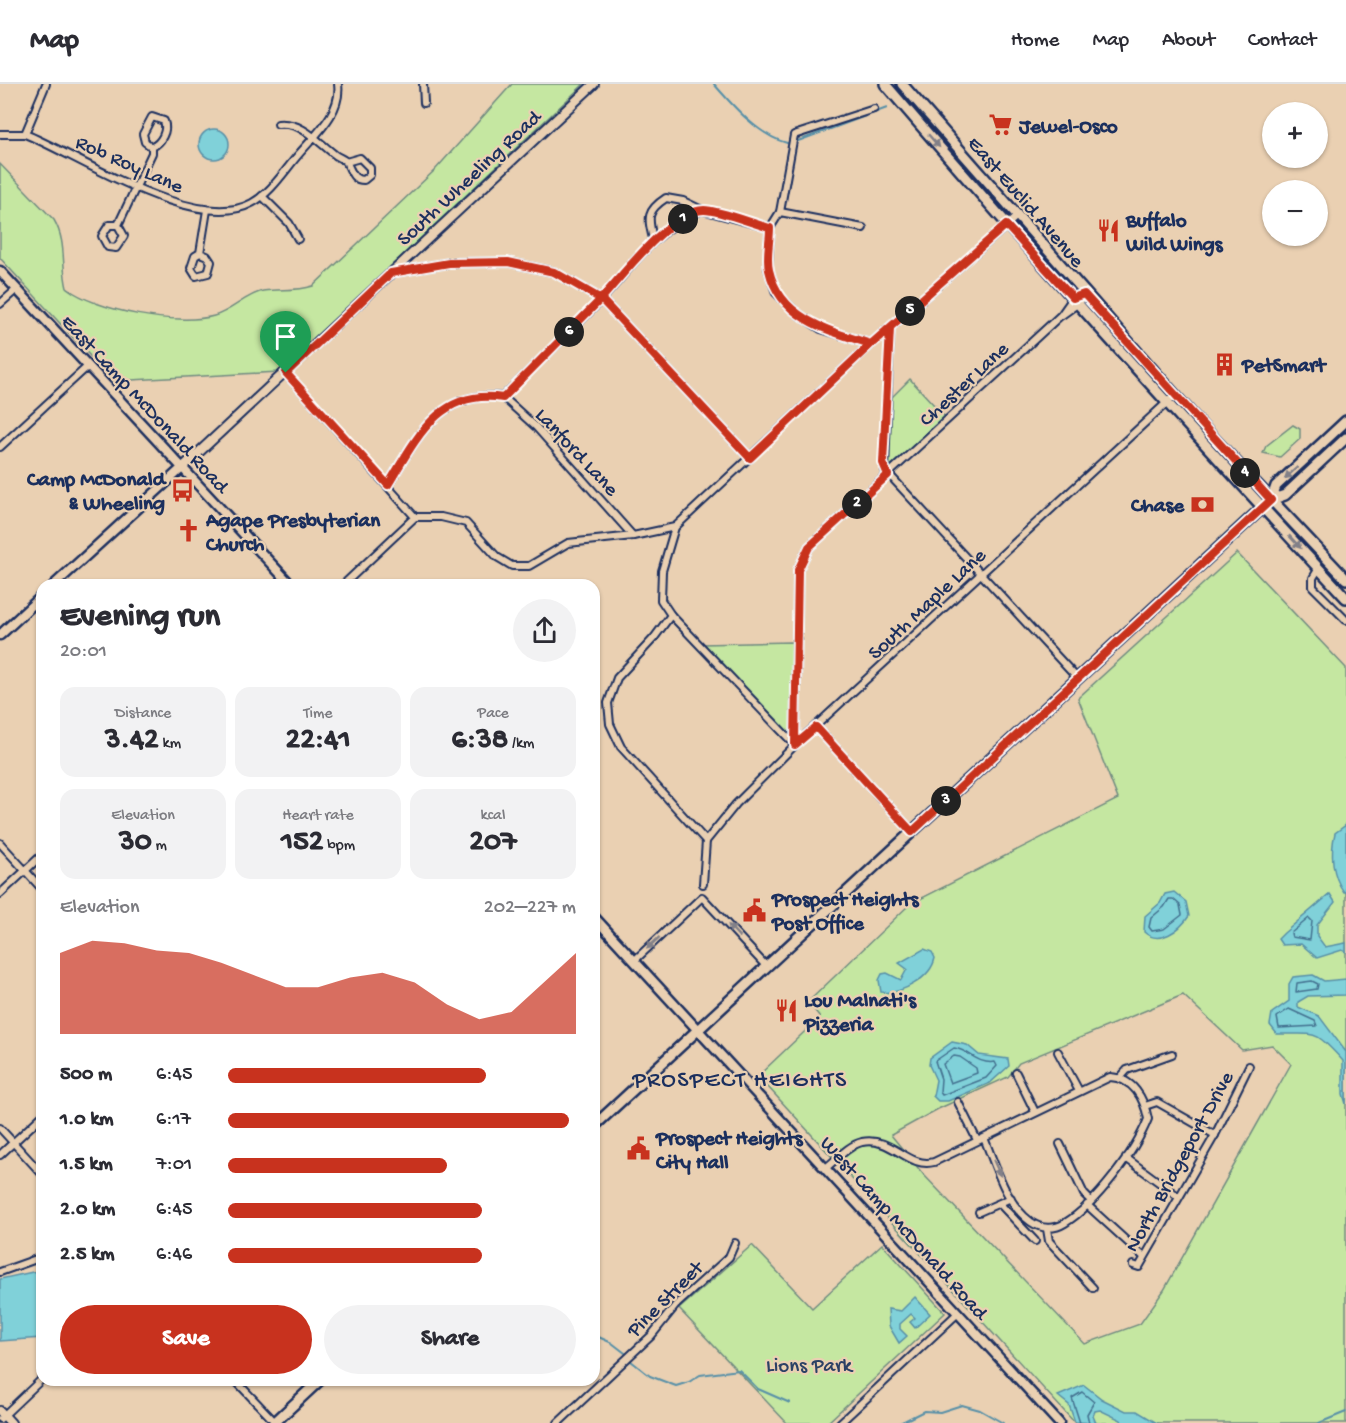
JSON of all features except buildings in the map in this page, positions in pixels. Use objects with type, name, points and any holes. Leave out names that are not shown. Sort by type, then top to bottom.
[{"type":"main road","name":"East Euclid Avenue","points":[[885,84],[1006,225],[1166,404],[1346,598]]},
{"type":"main road","name":"East Euclid Avenue","points":[[902,84],[1174,396],[1346,579]]},
{"type":"main road","name":"East Camp McDonald Road","points":[[0,271],[285,579]]},
{"type":"main road","points":[[1271,500],[1276,486],[1346,421]]},
{"type":"main road","points":[[600,1120],[1263,507],[1271,500],[1285,495],[1346,438]]},
{"type":"main road","points":[[61,579],[182,468]]},
{"type":"main road","points":[[0,634],[36,604]]},
{"type":"main road","points":[[600,923],[698,1030]]},
{"type":"main road","name":"West Camp McDonald Road","points":[[698,1030],[827,1167],[1059,1423]]},
{"type":"main road","points":[[274,1423],[314,1386]]},
{"type":"street","points":[[0,134],[25,134],[46,84]]},
{"type":"street","name":"Rob Roy Lane","points":[[25,134],[162,199],[207,210],[238,209],[262,196],[333,113],[339,94],[338,84]]},
{"type":"street","points":[[423,84],[424,103]]},
{"type":"street","name":"South Wheeling Road","points":[[182,468],[594,84]]},
{"type":"street","points":[[871,344],[821,329],[798,314],[776,292],[768,268],[770,228],[780,212],[794,135],[874,109]]},
{"type":"street","points":[[118,225],[137,187],[152,147],[159,143],[165,129],[164,121],[155,117],[152,117],[143,134],[145,142],[152,147]]},
{"type":"street","points":[[278,124],[294,125],[314,136],[346,162]]},
{"type":"street","points":[[262,196],[284,216],[298,239]]},
{"type":"street","points":[[653,239],[648,220],[653,207],[666,198],[683,201],[702,210],[770,228]]},
{"type":"street","points":[[200,253],[207,210]]},
{"type":"street","points":[[503,398],[601,299],[653,239],[680,220],[702,210]]},
{"type":"street","points":[[780,212],[863,228]]},
{"type":"street","points":[[350,579],[415,517],[441,517],[466,523],[498,557],[512,566],[529,566],[568,543],[633,536],[675,527],[871,344],[1016,217]]},
{"type":"street","points":[[391,273],[449,263],[508,262],[554,272],[601,299],[750,458]]},
{"type":"street","points":[[0,304],[17,289]]},
{"type":"street","points":[[1076,302],[1084,294]]},
{"type":"street","name":"Chester Lane","points":[[795,745],[798,570],[809,547],[1076,302]]},
{"type":"street","points":[[890,329],[883,463],[888,475],[1077,678]]},
{"type":"street","points":[[0,447],[87,367]]},
{"type":"street","points":[[286,373],[415,517]]},
{"type":"street","name":"Lanford Lane","points":[[388,485],[423,427],[439,413],[469,398],[494,396],[503,398],[536,427],[633,536]]},
{"type":"street","name":"South Maple Lane","points":[[706,841],[736,804],[795,745],[1174,396]]},
{"type":"street","points":[[675,527],[662,571],[660,600],[670,615],[795,745]]},
{"type":"street","points":[[1318,568],[1313,578],[1314,587],[1346,620]]},
{"type":"street","points":[[670,615],[654,638],[617,678],[608,703],[610,724],[621,747],[706,841],[702,884]]},
{"type":"street","points":[[816,727],[912,832]]},
{"type":"street","points":[[0,843],[36,883]]},
{"type":"street","points":[[0,894],[36,861]]},
{"type":"street","points":[[635,960],[702,897],[766,966]]},
{"type":"street","points":[[1058,1052],[1078,1090]]},
{"type":"street","points":[[1120,1078],[1127,1070],[1172,1054]]},
{"type":"street","name":"North Bridgeport Drive","points":[[1133,1265],[1139,1267],[1215,1135],[1249,1066]]},
{"type":"street","points":[[1016,1073],[1035,1112]]},
{"type":"street","points":[[827,1167],[849,1148],[862,1142],[895,1147],[915,1162],[927,1164],[980,1139],[1078,1090],[1110,1077],[1120,1078],[1136,1090],[1145,1106],[1148,1119],[1126,1158],[1089,1203],[1064,1224],[1047,1229],[1028,1221],[1011,1198],[980,1139],[958,1102]]},
{"type":"street","points":[[1145,1106],[1157,1102],[1215,1135]]},
{"type":"street","points":[[0,1155],[36,1122]]},
{"type":"street","points":[[0,1128],[36,1167]]},
{"type":"street","points":[[1060,1144],[1089,1203],[1143,1257]]},
{"type":"street","points":[[1126,1158],[1179,1197]]},
{"type":"street","points":[[979,1212],[1011,1198]]},
{"type":"street","points":[[1000,1204],[1035,1242]]},
{"type":"street","points":[[1047,1229],[1049,1241],[1093,1288]]},
{"type":"street","name":"Pine Street","points":[[600,1384],[651,1336],[676,1305],[729,1257],[735,1242]]},
{"type":"street","points":[[0,1272],[36,1259]]},
{"type":"street","points":[[840,1423],[958,1313]]},
{"type":"street","points":[[12,1423],[1,1415],[36,1383]]},
{"type":"street","points":[[240,1386],[274,1423]]},
{"type":"street","name":"Pine Street","points":[[558,1423],[598,1386]]},
{"type":"green space","points":[[512,84],[584,84],[279,372],[113,381],[0,258],[0,164],[54,220],[61,237],[67,288],[97,303],[117,310],[159,318],[199,319],[221,314],[256,293],[313,286],[435,170]]},
{"type":"green space","points":[[910,379],[946,418],[889,467],[886,464],[891,398]]},
{"type":"green space","points":[[1293,425],[1300,429],[1300,439],[1280,457],[1263,453],[1266,446]]},
{"type":"green space","points":[[1237,553],[1346,668],[1346,1423],[1075,1423],[758,1076],[820,1017],[808,1002],[910,904],[1118,799],[1078,698]],"holes":[[[1183,995],[1242,1050],[1272,1045],[1291,1064],[1164,1290],[1140,1324],[1085,1344],[923,1174],[891,1135],[938,1109],[1008,1077],[1019,1063]]]},
{"type":"green space","points":[[792,642],[792,730],[786,733],[703,644]]},
{"type":"green space","name":"Lions Park","points":[[882,1244],[945,1313],[827,1423],[787,1423],[679,1309],[752,1245],[812,1308]]},
{"type":"water","points":[[214,129],[220,130],[228,138],[228,150],[220,158],[214,159],[208,158],[200,150],[199,144],[200,138],[208,130]]},
{"type":"water","points":[[1346,825],[1346,892],[1344,892],[1333,864],[1333,848],[1335,833]]},
{"type":"water","points":[[1174,892],[1186,902],[1189,916],[1175,931],[1162,937],[1150,936],[1144,932],[1145,916],[1160,903],[1165,894]]},
{"type":"water","points":[[1330,894],[1335,902],[1317,925],[1317,936],[1325,947],[1346,943],[1346,952],[1342,950],[1317,958],[1301,944],[1282,945],[1278,939]]},
{"type":"water","points":[[924,949],[932,952],[935,958],[928,972],[906,988],[881,992],[879,980],[882,974],[887,973],[901,980],[907,969],[899,963]]},
{"type":"water","points":[[1313,975],[1324,981],[1346,979],[1346,995],[1308,996],[1298,1002],[1298,1007],[1319,1016],[1346,1052],[1346,1104],[1343,1094],[1343,1061],[1333,1050],[1320,1038],[1308,1034],[1277,1034],[1270,1025],[1272,1013],[1289,1001],[1289,984],[1293,977]]},
{"type":"water","points":[[952,1042],[967,1045],[979,1055],[1008,1059],[1009,1066],[990,1083],[948,1101],[938,1101],[933,1096],[936,1080],[929,1065],[930,1058]]},
{"type":"water","points":[[36,1271],[36,1338],[0,1341],[0,1279]]},
{"type":"water","points":[[915,1297],[930,1314],[915,1328],[910,1322],[915,1318],[911,1314],[900,1324],[900,1329],[907,1336],[899,1343],[889,1326],[888,1309],[901,1311]]},
{"type":"water","points":[[1084,1385],[1102,1399],[1126,1411],[1137,1411],[1157,1423],[1122,1423],[1121,1420],[1100,1410],[1095,1411],[1093,1416],[1096,1423],[1075,1422],[1069,1405],[1058,1396]]},
{"type":"waterway","points":[[714,84],[757,127],[766,134],[787,143]]},
{"type":"waterway","points":[[798,141],[887,108]]},
{"type":"waterway","points":[[600,1338],[625,1353]]},
{"type":"waterway","points":[[631,1361],[650,1376],[676,1386],[700,1375],[739,1370],[758,1389],[790,1403]]},
{"type":"waterway","points":[[900,1423],[924,1411],[940,1412],[962,1405],[980,1410],[1003,1423]]},
{"type":"waterway","points":[[1319,1423],[1346,1412]]},
{"type":"place","name":"Jewel-Osco","points":[[1001,125]]},
{"type":"place","name":"Buffalo Wild Wings","points":[[1108,231]]},
{"type":"place","name":"PetSmart","points":[[1224,364]]},
{"type":"place","name":"Camp McDonald & Wheeling","points":[[183,490]]},
{"type":"place","name":"Chase","points":[[1202,504]]},
{"type":"place","name":"Agape Presbyterian Church","points":[[188,531]]},
{"type":"place","name":"Prospect Heights Post Office","points":[[754,910]]},
{"type":"place","name":"Lou Malnati's Pizzeria","points":[[786,1011]]},
{"type":"place","name":"Prospect Heights City Hall","points":[[638,1149]]},
{"type":"district","name":"PROSPECT HEIGHTS","points":[[740,1078]]},
{"type":"route","points":[[286,373],[388,485],[423,427],[448,407],[469,398],[494,396],[503,398],[601,299],[750,458],[871,344],[1006,225],[1073,298],[1084,294],[1174,396],[1271,500],[912,832],[816,727],[795,745],[798,570],[809,547],[888,475],[883,468],[883,463],[890,329],[871,344],[821,329],[798,314],[776,292],[768,268],[770,228],[702,210],[680,220],[653,239],[601,299],[554,272],[508,262],[449,263],[391,273],[286,373]]}]
